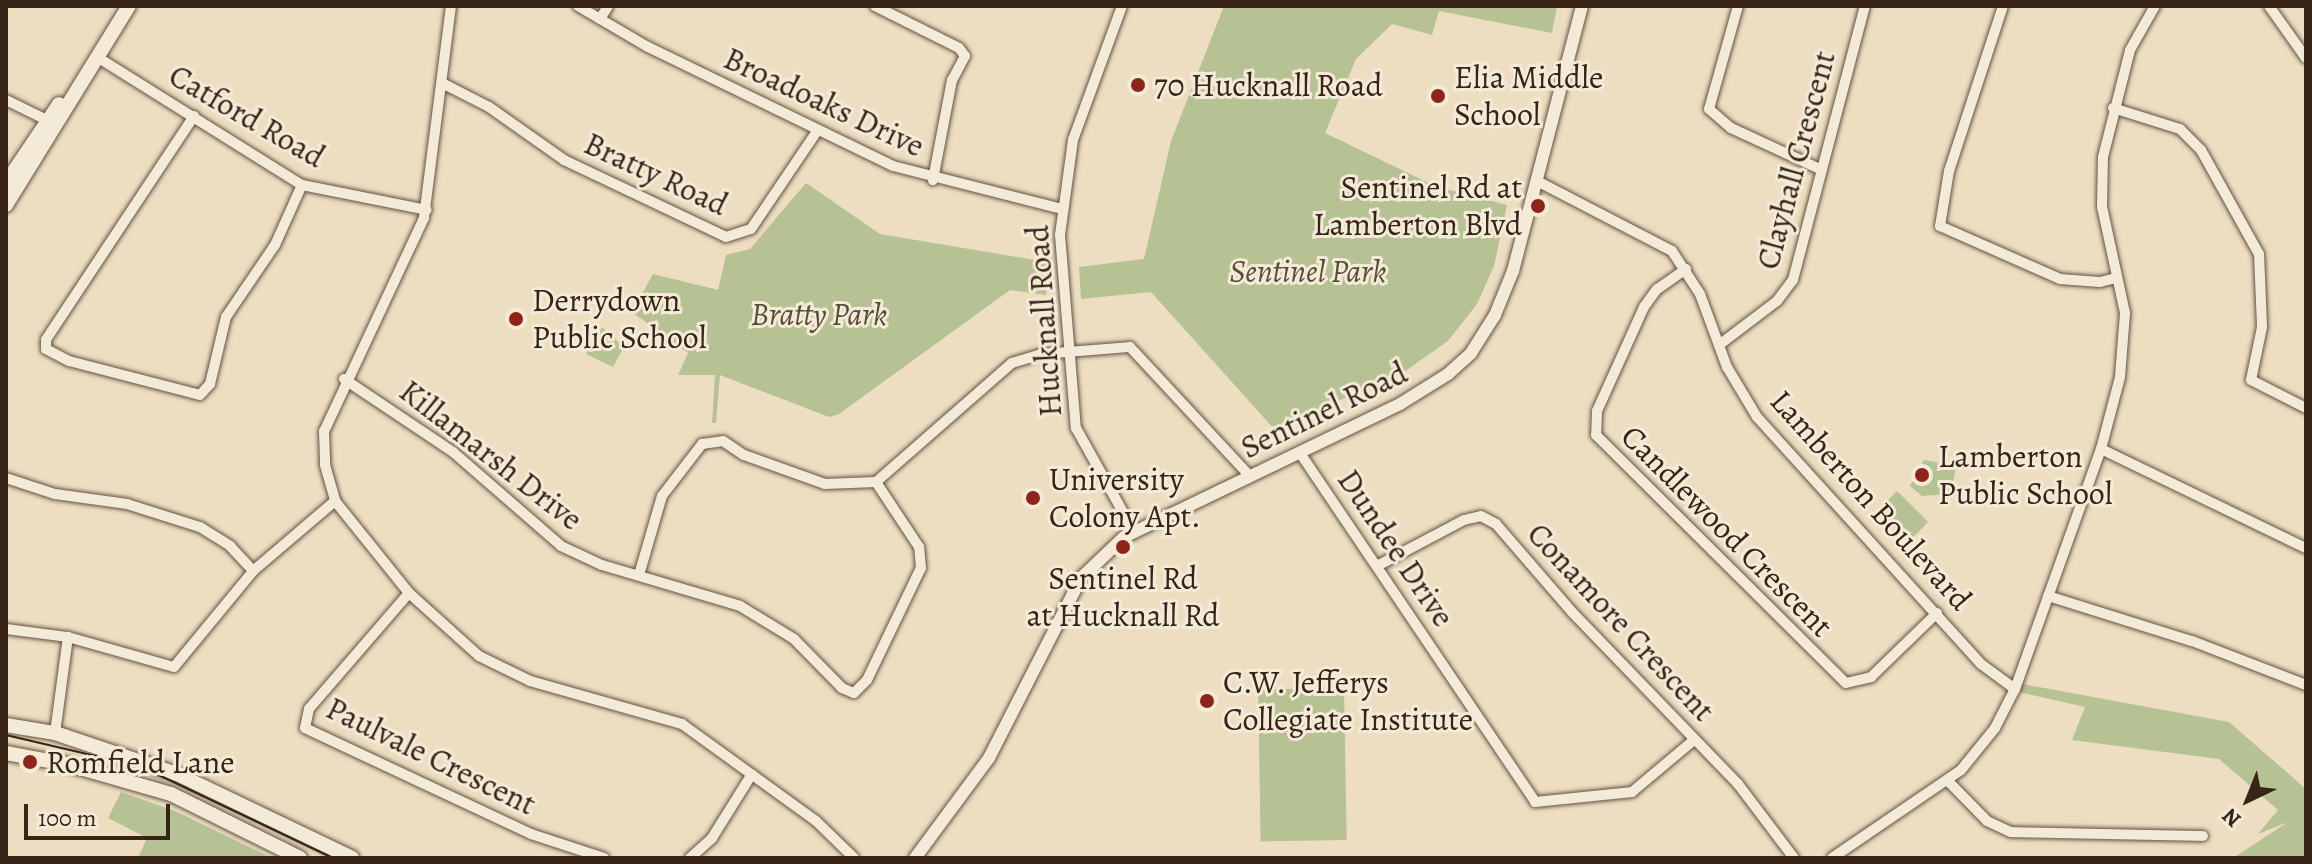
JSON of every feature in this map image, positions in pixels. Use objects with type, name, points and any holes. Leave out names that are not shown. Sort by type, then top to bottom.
[{"type":"main road","points":[[6,183],[97,57],[129,6]]},
{"type":"main road","points":[[6,205],[51,122]]},
{"type":"main road","points":[[6,725],[55,733],[177,774],[352,858]]},
{"type":"main road","points":[[6,753],[70,765],[171,794],[300,858]]},
{"type":"street","points":[[451,6],[427,210],[407,263],[344,379],[322,445],[335,501],[409,593],[479,656],[530,681],[682,724],[816,821],[854,858]]},
{"type":"street","name":"Broadoaks Drive","points":[[578,6],[817,131],[933,180],[1062,209]]},
{"type":"street","points":[[600,19],[608,6]]},
{"type":"street","points":[[875,6],[959,48],[965,56],[952,80],[933,180]]},
{"type":"street","name":"Hucknall Road","points":[[1122,6],[1073,140],[1062,209],[1068,350],[1079,437],[1133,530]]},
{"type":"street","name":"Sentinel Road","points":[[915,858],[989,758],[1081,578],[1133,530],[1425,391],[1471,353],[1505,296],[1582,6]]},
{"type":"street","points":[[1738,6],[1709,109],[1731,128],[1822,170]]},
{"type":"street","name":"Clayhall Crescent","points":[[1719,345],[1788,289],[1865,6]]},
{"type":"street","points":[[2003,6],[1949,171],[1940,226],[2060,279],[2100,282],[2116,278]]},
{"type":"street","points":[[2269,6],[2306,58]]},
{"type":"street","points":[[1832,858],[1948,781],[1995,728],[2015,689],[2101,449],[2120,377],[2125,313],[2102,207],[2103,157],[2130,50],[2154,7]]},
{"type":"street","name":"Catford Road","points":[[97,57],[302,185],[427,210]]},
{"type":"street","name":"Bratty Road","points":[[442,83],[489,107],[564,160],[726,237],[751,229],[817,131]]},
{"type":"street","points":[[6,100],[51,122]]},
{"type":"street","points":[[2113,108],[2180,129],[2201,150],[2259,254],[2262,327],[2251,380],[2306,408]]},
{"type":"street","points":[[194,116],[46,340],[46,349],[69,361],[200,395],[210,384],[226,317],[275,245],[302,185]]},
{"type":"street","name":"Lamberton Boulevard","points":[[1537,181],[1644,232],[1672,251],[1686,269],[1744,399],[1772,435],[1981,664],[2015,689]]},
{"type":"street","name":"Candlewood Crescent","points":[[1686,269],[1657,289],[1644,307],[1597,411],[1596,435],[1846,683],[1871,677],[1937,613]]},
{"type":"street","points":[[639,575],[662,496],[711,439],[825,484],[876,482],[1012,363],[1068,350],[1130,347],[1250,476]]},
{"type":"street","name":"Killamarsh Drive","points":[[344,379],[453,452],[561,546],[582,558],[740,606],[794,639],[842,688],[858,692],[921,568],[919,547],[876,482]]},
{"type":"street","points":[[2101,449],[2306,548]]},
{"type":"street","name":"Dundee Drive","points":[[1300,453],[1535,802],[1632,792],[1694,740]]},
{"type":"street","points":[[6,478],[55,494],[127,504],[200,527],[230,546],[253,571]]},
{"type":"street","points":[[6,629],[68,637],[174,667],[253,571],[335,501]]},
{"type":"street","name":"Conamore Crescent","points":[[1377,566],[1464,520],[1488,519],[1763,813],[1794,858]]},
{"type":"street","name":"Paulvale Crescent","points":[[409,593],[309,709],[305,728],[531,834],[604,858]]},
{"type":"street","points":[[2048,596],[2192,641],[2306,685]]},
{"type":"street","points":[[55,733],[68,637]]},
{"type":"street","points":[[690,858],[712,838],[752,774]]},
{"type":"street","points":[[1948,781],[1987,821],[2011,832],[2203,836]]},
{"type":"green space","name":"Sentinel Park","points":[[1224,6],[1557,6],[1552,33],[1439,11],[1432,35],[1392,24],[1356,59],[1325,133],[1435,186],[1507,205],[1494,266],[1477,304],[1448,341],[1404,372],[1274,429],[1151,292],[1081,299],[1079,267],[1144,259],[1171,141]]},
{"type":"green space","name":"Bratty Park","points":[[806,183],[880,234],[1047,262],[1046,295],[1010,290],[839,414],[829,417],[720,375],[716,423],[712,423],[715,375],[678,375],[688,353],[632,312],[653,274],[718,290],[726,255],[750,249]]},
{"type":"green space","points":[[602,327],[624,347],[613,367],[586,354]]},
{"type":"green space","points":[[1924,460],[1956,466],[1951,494],[1922,496],[1910,486]]},
{"type":"green space","points":[[1897,491],[1928,522],[1908,542],[1877,511]]},
{"type":"green space","points":[[2022,684],[2229,722],[2306,789],[2306,858],[2233,858],[2288,822],[2258,834],[2278,810],[2219,759],[2072,740],[2085,707],[2019,692]]},
{"type":"green space","points":[[1344,688],[1347,840],[1261,841],[1258,690]]},
{"type":"green space","points":[[121,792],[175,811],[272,858],[138,858],[147,838],[108,818]]},
{"type":"tram line","points":[[6,735],[142,767],[333,858]]},
{"type":"place","name":"70 Hucknall Road","points":[[1138,85]]},
{"type":"place","name":"Elia Middle School","points":[[1438,96]]},
{"type":"place","name":"Sentinel Rd at Lamberton Blvd","points":[[1538,206]]},
{"type":"place","name":"Derrydown Public School","points":[[516,319]]},
{"type":"place","name":"Lamberton Public School","points":[[1922,475]]},
{"type":"place","name":"University Colony Apt.","points":[[1033,498]]},
{"type":"place","name":"Sentinel Rd at Hucknall Rd","points":[[1123,547]]},
{"type":"place","name":"C.W. Jefferys Collegiate Institute","points":[[1207,701]]},
{"type":"place","name":"Romfield Lane","points":[[30,762]]}]
